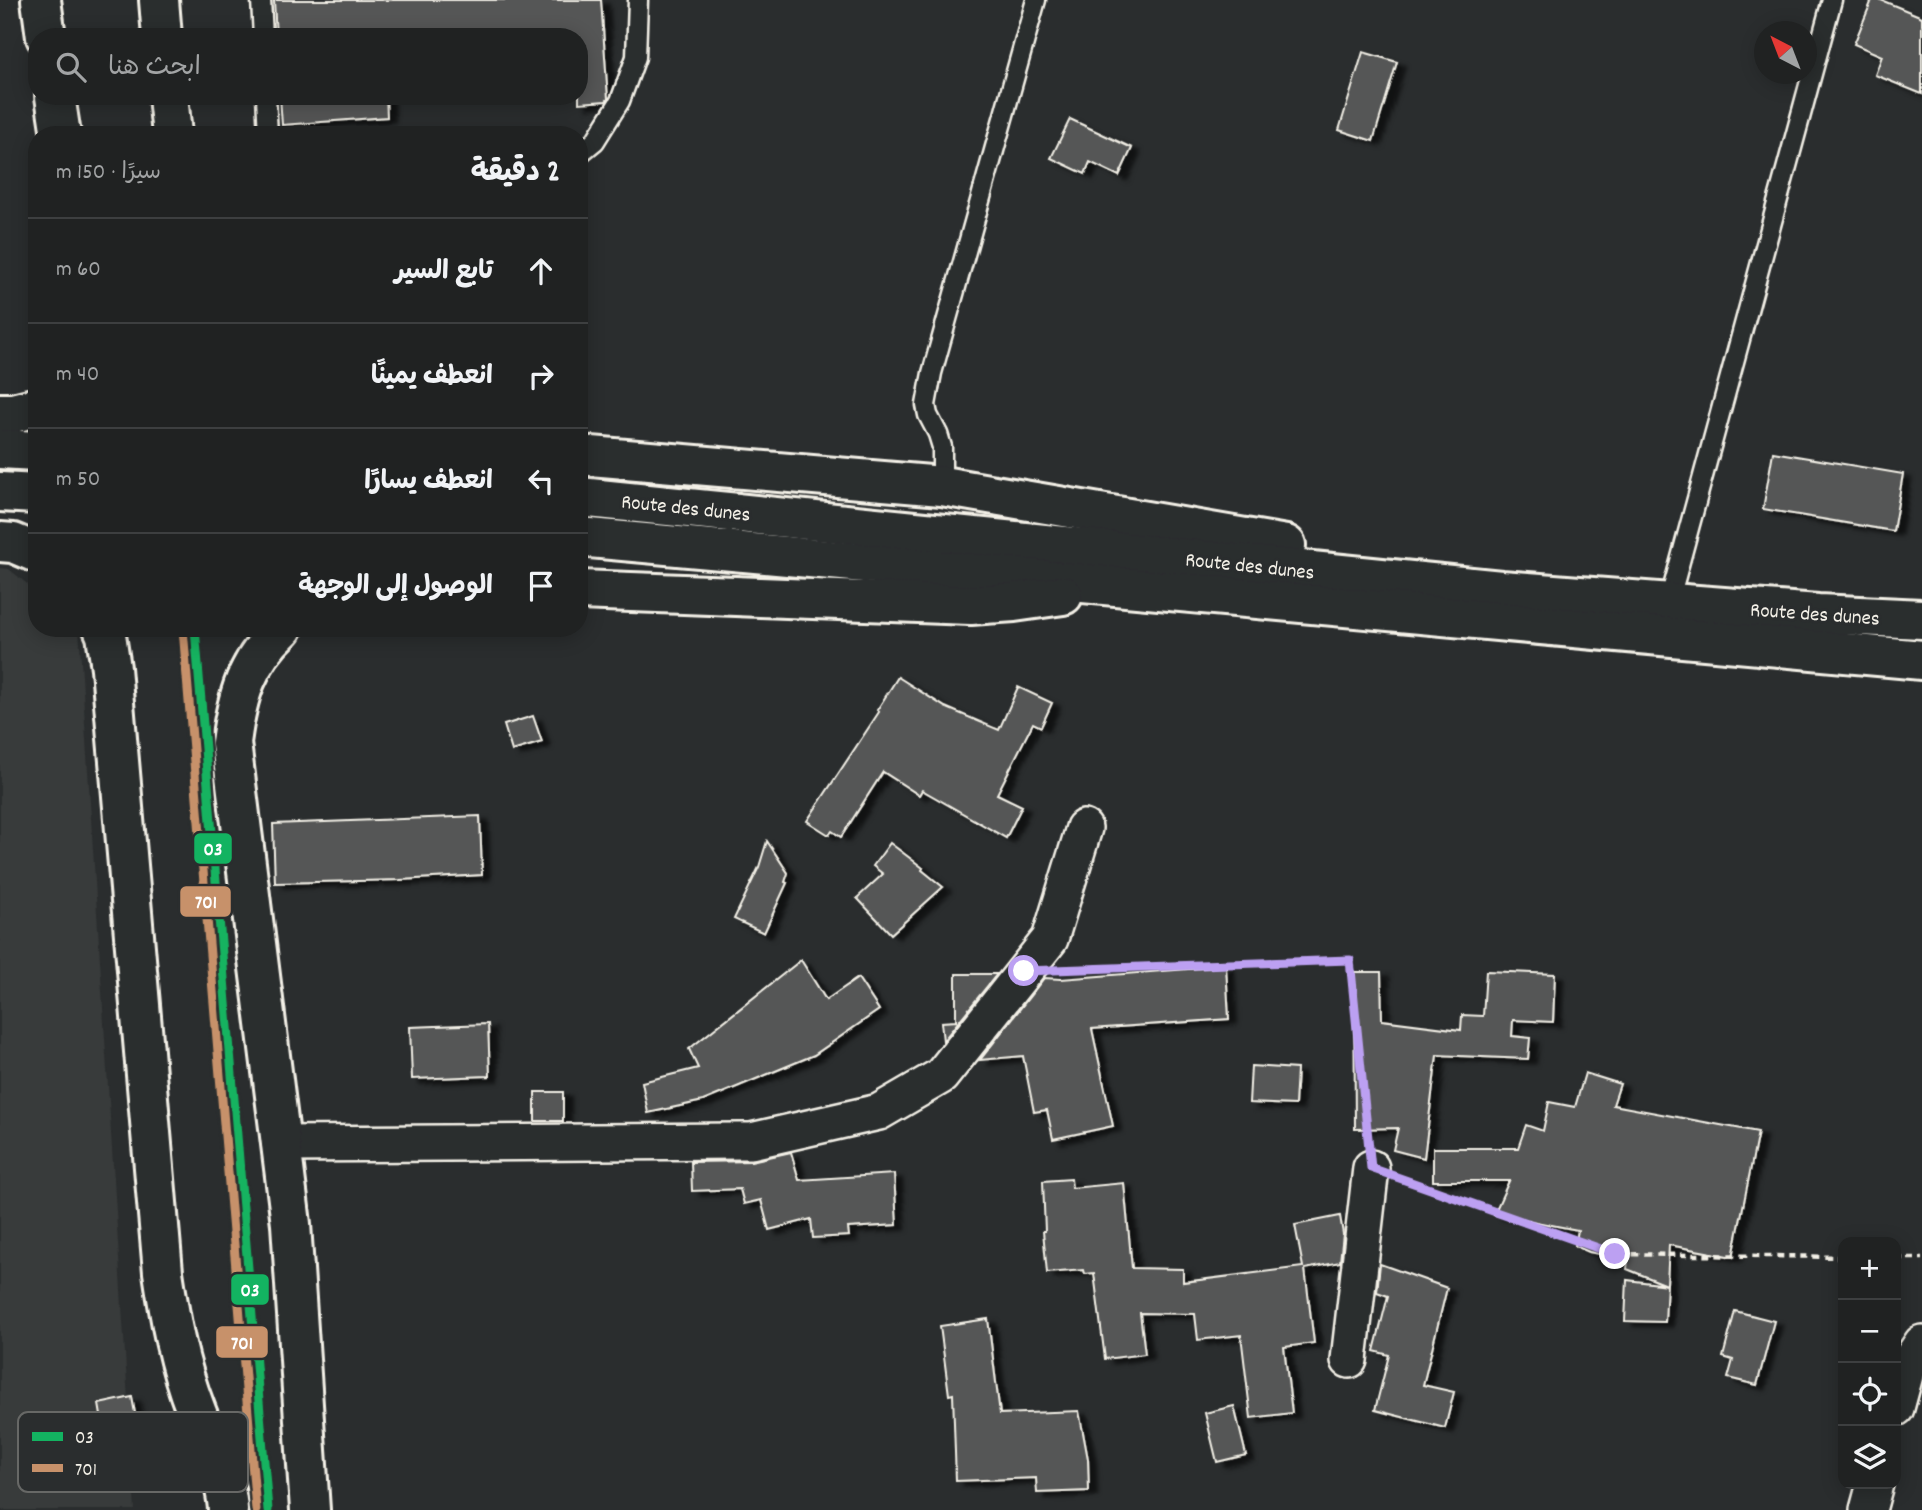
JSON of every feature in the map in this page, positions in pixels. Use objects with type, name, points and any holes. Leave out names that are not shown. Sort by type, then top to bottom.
[{"type":"highway","points":[[41,0],[45,28]]},
{"type":"highway","points":[[159,0],[161,28]]},
{"type":"highway","points":[[56,105],[60,126]]},
{"type":"highway","points":[[169,105],[171,126]]},
{"type":"highway","points":[[0,413],[28,409]]},
{"type":"highway","points":[[0,449],[28,451]]},
{"type":"highway","points":[[588,456],[942,486],[1303,548],[1501,590]]},
{"type":"highway","points":[[0,492],[28,494]]},
{"type":"highway","name":"Route des dunes","points":[[588,497],[1501,590],[1818,614],[1922,619]]},
{"type":"highway","points":[[588,538],[1922,660]]},
{"type":"highway","points":[[0,542],[13,543],[28,549]]},
{"type":"highway","points":[[588,590],[971,605],[1057,596],[1102,584]]},
{"type":"highway","points":[[106,637],[163,1272],[179,1363],[196,1412]]},
{"type":"highway","points":[[273,637],[249,671],[236,706],[231,743],[291,1224],[310,1510]]},
{"type":"street","points":[[280,1144],[751,1141],[879,1112],[941,1076],[1050,939],[1084,828]]},
{"type":"street","points":[[1349,1360],[1371,1168]]},
{"type":"street","points":[[1901,1390],[1908,1364],[1922,1343]]},
{"type":"street","points":[[1868,1510],[1874,1489]]},
{"type":"lane","points":[[261,0],[263,28]]},
{"type":"lane","points":[[588,147],[595,141],[620,101],[636,57],[638,0]]},
{"type":"lane","points":[[942,486],[942,447],[926,405],[932,373],[1036,0]]},
{"type":"lane","points":[[1669,602],[1832,0]]},
{"type":"lane","points":[[266,105],[268,126]]},
{"type":"path","points":[[1024,971],[1350,960],[1371,1168],[1615,1254],[1838,1257]]},
{"type":"path","points":[[1901,1258],[1922,1258]]},
{"type":"shaded area","points":[[0,568],[9,569],[28,585],[28,637],[80,637],[129,1412],[18,1412],[18,1492],[134,1492],[135,1510],[0,1510]]},
{"type":"building","points":[[274,0],[601,0],[608,99],[588,102],[588,28],[276,28]]},
{"type":"building","points":[[1872,0],[1881,0],[1922,17],[1922,94],[1875,75],[1882,56],[1854,44]]},
{"type":"building","points":[[1363,52],[1397,62],[1373,141],[1339,130]]},
{"type":"building","points":[[281,105],[386,105],[387,117],[282,125]]},
{"type":"building","points":[[1070,119],[1132,148],[1119,176],[1090,162],[1085,174],[1051,158]]},
{"type":"building","points":[[1773,452],[1903,474],[1893,531],[1763,509]]},
{"type":"building","points":[[898,677],[945,707],[999,730],[1018,687],[1052,703],[1041,727],[1033,723],[997,794],[1022,806],[1006,838],[922,790],[919,795],[883,772],[841,837],[832,831],[829,835],[807,821],[879,712],[877,710]]},
{"type":"building","points":[[533,716],[542,742],[512,751],[504,725]]},
{"type":"building","points":[[480,816],[482,875],[275,883],[273,824]]},
{"type":"building","points":[[767,841],[788,873],[787,883],[764,933],[734,919],[759,867]]},
{"type":"building","points":[[890,843],[943,887],[891,934],[857,898],[883,874],[873,866]]},
{"type":"building","points":[[801,960],[826,1000],[858,978],[879,1010],[814,1055],[703,1101],[648,1113],[642,1082],[698,1068],[689,1049]]},
{"type":"building","points":[[1226,966],[1229,1019],[1092,1029],[1113,1126],[1053,1139],[1047,1110],[1034,1112],[1023,1056],[980,1060],[1044,978],[1061,979]]},
{"type":"building","points":[[1486,971],[1555,974],[1553,1022],[1513,1020],[1512,1036],[1530,1038],[1528,1059],[1437,1055],[1424,1158],[1393,1150],[1398,1128],[1355,1129],[1354,972],[1381,972],[1382,1020],[1461,1030],[1462,1015],[1483,1016]]},
{"type":"building","points":[[956,974],[997,974],[943,1041],[941,1022],[956,1021]]},
{"type":"building","points":[[488,1024],[490,1076],[412,1079],[410,1027]]},
{"type":"building","points":[[1251,1066],[1297,1069],[1295,1105],[1249,1103]]},
{"type":"building","points":[[1585,1073],[1620,1084],[1613,1105],[1758,1132],[1733,1257],[1669,1245],[1667,1285],[1627,1269],[1628,1260],[1589,1252],[1575,1246],[1578,1230],[1494,1214],[1509,1181],[1433,1181],[1433,1148],[1518,1148],[1526,1125],[1543,1131],[1549,1102],[1575,1107]]},
{"type":"building","points":[[535,1092],[563,1092],[563,1121],[535,1121]]},
{"type":"building","points":[[791,1152],[799,1180],[894,1174],[897,1225],[848,1228],[849,1236],[813,1238],[811,1219],[769,1230],[761,1200],[744,1204],[740,1189],[692,1191],[691,1162],[751,1161]]},
{"type":"building","points":[[1071,1179],[1072,1188],[1124,1183],[1132,1268],[1183,1269],[1183,1282],[1303,1267],[1295,1225],[1340,1216],[1343,1234],[1340,1262],[1305,1269],[1314,1343],[1284,1347],[1292,1413],[1251,1418],[1241,1335],[1198,1340],[1195,1314],[1140,1313],[1145,1354],[1105,1359],[1094,1273],[1085,1274],[1084,1270],[1047,1273],[1043,1231],[1043,1181]]},
{"type":"building","points":[[1380,1264],[1447,1288],[1423,1385],[1454,1392],[1445,1428],[1375,1410],[1389,1355],[1374,1351],[1388,1296],[1377,1292]]},
{"type":"building","points":[[1627,1280],[1667,1285],[1665,1322],[1625,1321]]},
{"type":"building","points":[[1735,1311],[1774,1321],[1757,1385],[1728,1378],[1733,1360],[1723,1357]]},
{"type":"building","points":[[988,1319],[1000,1414],[1079,1411],[1088,1459],[1089,1491],[1037,1493],[1036,1478],[956,1481],[953,1394],[949,1395],[940,1326]]},
{"type":"building","points":[[132,1397],[135,1412],[100,1412],[99,1404]]},
{"type":"building","points":[[1234,1406],[1246,1455],[1217,1462],[1205,1413]]},
{"type":"transit line","name":"701","points":[[184,637],[248,1412]]},
{"type":"transit line","name":"03","points":[[196,637],[268,1510]]},
{"type":"transit line","name":"701","points":[[248,1413],[256,1510]]},
{"type":"route","points":[[1024,971],[1350,960],[1371,1168],[1615,1254]]}]
